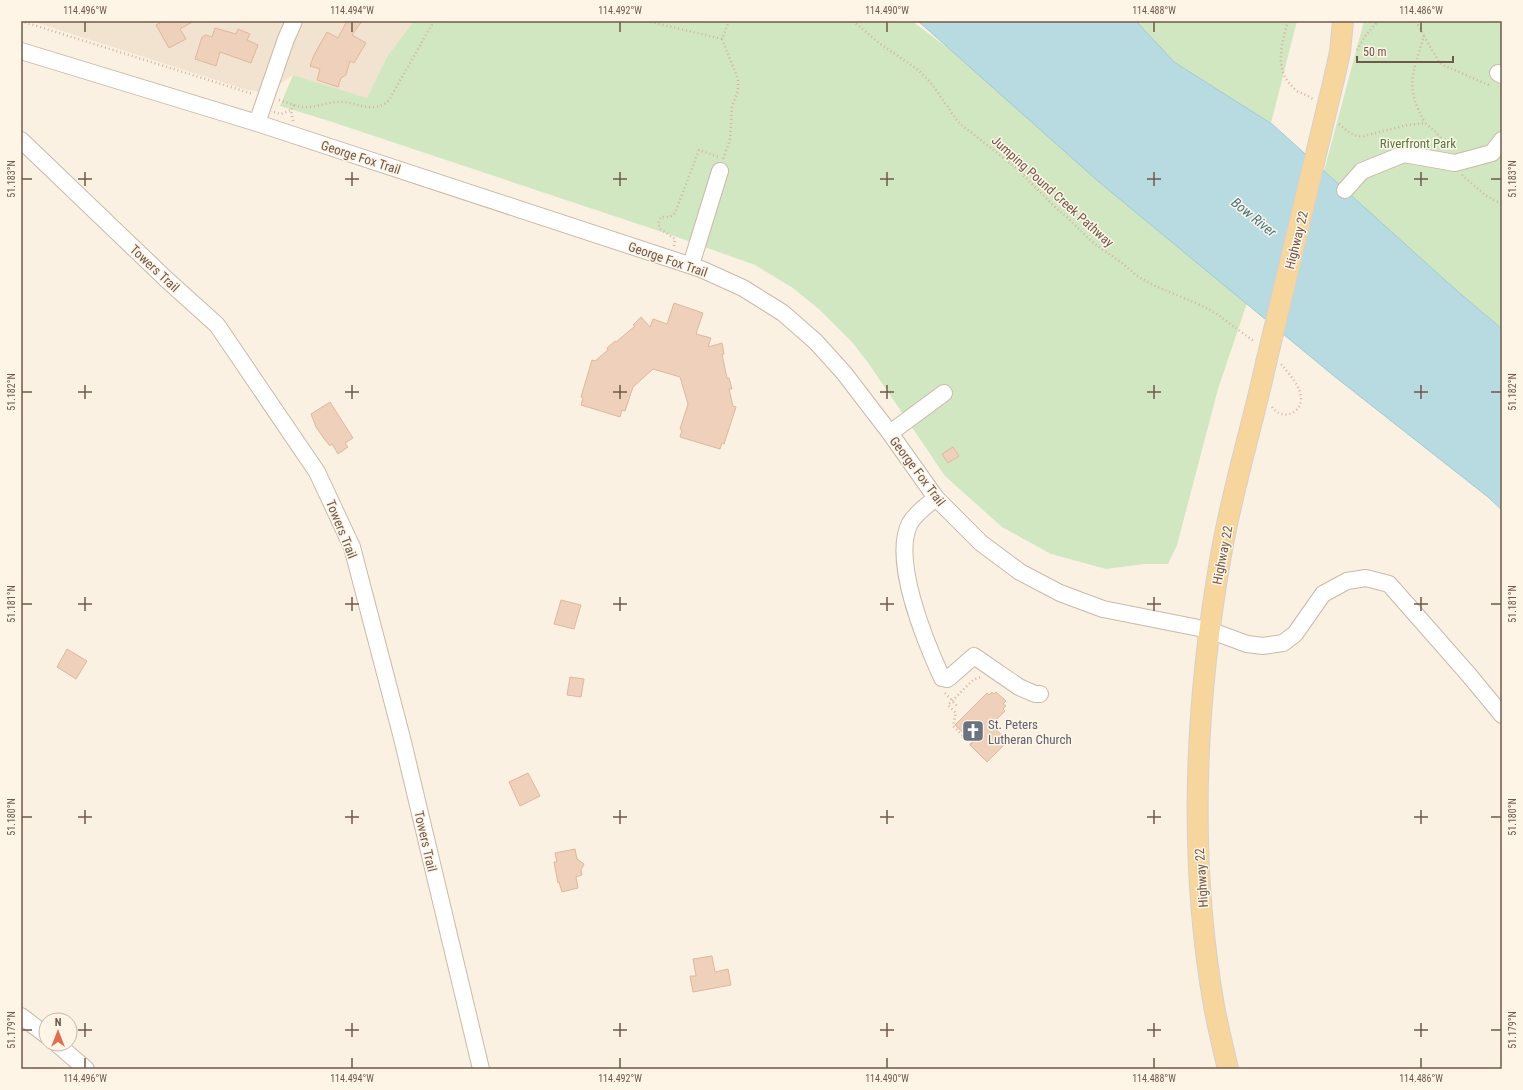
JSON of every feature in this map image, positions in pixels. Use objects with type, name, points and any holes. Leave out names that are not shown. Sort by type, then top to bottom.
[{"type":"main road","name":"Highway 22","points":[[1343,21],[1348,52]]},
{"type":"main road","name":"Highway 22","points":[[1228,1069],[1214,1006],[1206,946],[1198,826],[1200,724],[1209,630],[1221,554],[1266,363],[1334,79],[1348,52],[1354,21]]},
{"type":"street","points":[[257,123],[265,97],[294,21]]},
{"type":"street","name":"George Fox Trail","points":[[21,51],[257,123],[670,258],[691,265],[743,288],[788,318],[816,342],[844,373],[890,433],[936,498],[981,543],[1020,572],[1060,593],[1103,610],[1209,630],[1247,644],[1263,646],[1283,643],[1296,634],[1323,594],[1347,581],[1366,578],[1389,584],[1470,675],[1502,715]]},
{"type":"street","name":"Towers Trail","points":[[21,140],[166,280],[217,325],[317,472],[333,504],[352,546],[368,606],[402,738],[481,1069]]},
{"type":"street","points":[[1345,190],[1362,171],[1404,154],[1455,163],[1492,153],[1502,140]]},
{"type":"street","points":[[691,265],[722,165]]},
{"type":"street","points":[[890,433],[944,393]]},
{"type":"street","points":[[936,498],[924,507],[910,523],[905,551],[910,592],[933,659],[942,678],[947,679],[950,677],[974,656],[1019,687],[1035,694],[1040,694]]},
{"type":"street","points":[[21,1016],[38,1029]]},
{"type":"street","points":[[66,1052],[86,1069]]},
{"type":"path","points":[[21,21],[253,94]]},
{"type":"path","points":[[277,100],[294,105],[310,107],[340,102],[369,107],[376,107],[385,104],[390,100],[434,21]]},
{"type":"path","points":[[647,21],[722,39]]},
{"type":"path","points":[[670,258],[675,239],[660,229],[658,223],[661,217],[670,217],[675,213],[698,150],[722,165],[730,140],[732,107],[738,90],[738,79],[722,39],[729,21]]},
{"type":"path","name":"Jumping Pound Creek Pathway","points":[[853,21],[880,43],[917,69],[932,84],[958,122],[1016,168],[1091,241],[1122,263],[1137,276],[1153,285],[1214,312],[1243,332]]},
{"type":"path","points":[[1288,21],[1281,48],[1280,56],[1282,66],[1290,83],[1298,91],[1311,98],[1318,104]]},
{"type":"path","points":[[1348,52],[1378,21]]},
{"type":"path","points":[[1416,21],[1439,62],[1443,65],[1498,79]]},
{"type":"path","points":[[1424,36],[1412,77],[1412,90],[1415,102],[1425,123],[1436,132],[1465,179],[1485,195],[1502,204]]},
{"type":"path","points":[[291,110],[294,105]]},
{"type":"path","points":[[1338,123],[1348,132],[1357,137],[1406,125],[1425,123]]},
{"type":"path","points":[[1271,405],[1273,409],[1282,415],[1289,415],[1296,410],[1301,400],[1296,383]]},
{"type":"path","points":[[971,744],[953,726],[956,713],[948,705],[973,680],[983,676]]},
{"type":"shaded area","points":[[31,21],[414,21],[388,55],[367,99],[293,75],[267,93],[247,90]]},
{"type":"green space","points":[[414,21],[912,21],[1060,133],[1249,297],[1218,389],[1177,545],[1168,564],[1145,564],[1106,569],[1051,554],[1002,527],[945,476],[869,364],[852,342],[821,311],[793,288],[755,265],[677,237],[280,106],[293,75],[367,98],[388,55]]},
{"type":"green space","points":[[1136,21],[1297,21],[1271,123],[1174,62]]},
{"type":"green space","name":"Riverfront Park","points":[[1364,21],[1502,21],[1502,329],[1456,290],[1324,171]]},
{"type":"water","name":"Bow River","points":[[918,21],[1136,21],[1174,62],[1272,124],[1456,290],[1502,329],[1502,510],[1488,497],[1334,376],[1099,182]]},
{"type":"building","points":[[163,21],[194,21],[180,29],[186,39],[169,48],[156,25]]},
{"type":"building","points":[[347,21],[362,21],[352,35],[366,43],[354,63],[350,61],[346,75],[341,78],[338,87],[317,80],[320,69],[310,66],[314,55],[327,32],[338,38]]},
{"type":"building","points":[[215,28],[236,34],[238,29],[250,34],[247,40],[258,45],[251,63],[220,52],[216,66],[195,59],[202,37],[206,35],[212,37]]},
{"type":"building","points":[[674,303],[703,313],[696,334],[711,338],[708,347],[722,343],[724,354],[722,354],[727,378],[729,378],[732,389],[729,389],[733,406],[736,407],[724,444],[722,443],[720,449],[680,437],[682,430],[680,429],[688,404],[680,377],[653,369],[633,387],[625,411],[622,410],[620,417],[581,405],[583,398],[581,397],[592,360],[595,361],[608,350],[607,348],[635,326],[633,325],[641,317],[650,327],[653,319],[667,324]]},
{"type":"building","points":[[330,402],[353,438],[345,443],[348,447],[338,454],[332,444],[330,446],[316,427],[311,414]]},
{"type":"building","points":[[953,447],[959,456],[948,463],[942,454]]},
{"type":"building","points":[[561,600],[581,605],[574,629],[554,624]]},
{"type":"building","points":[[67,649],[87,661],[76,679],[57,667]]},
{"type":"building","points":[[570,677],[584,679],[581,697],[567,695]]},
{"type":"building","name":"St. Peters Lutheran Church","points":[[992,692],[994,694],[996,692],[1006,701],[1003,704],[1006,706],[1003,709],[1005,711],[991,725],[1008,741],[987,762],[970,745],[973,742],[955,725],[987,693],[989,695]]},
{"type":"building","points":[[528,773],[540,796],[520,806],[509,782]]},
{"type":"building","points":[[575,849],[577,859],[584,864],[581,870],[582,875],[576,877],[578,888],[562,892],[559,882],[558,883],[554,862],[557,862],[555,853]]},
{"type":"building","points":[[712,956],[715,972],[728,969],[731,985],[693,992],[690,976],[696,976],[693,959]]},
{"type":"place","name":"St. Peters Lutheran Church","points":[[973,731]]}]
